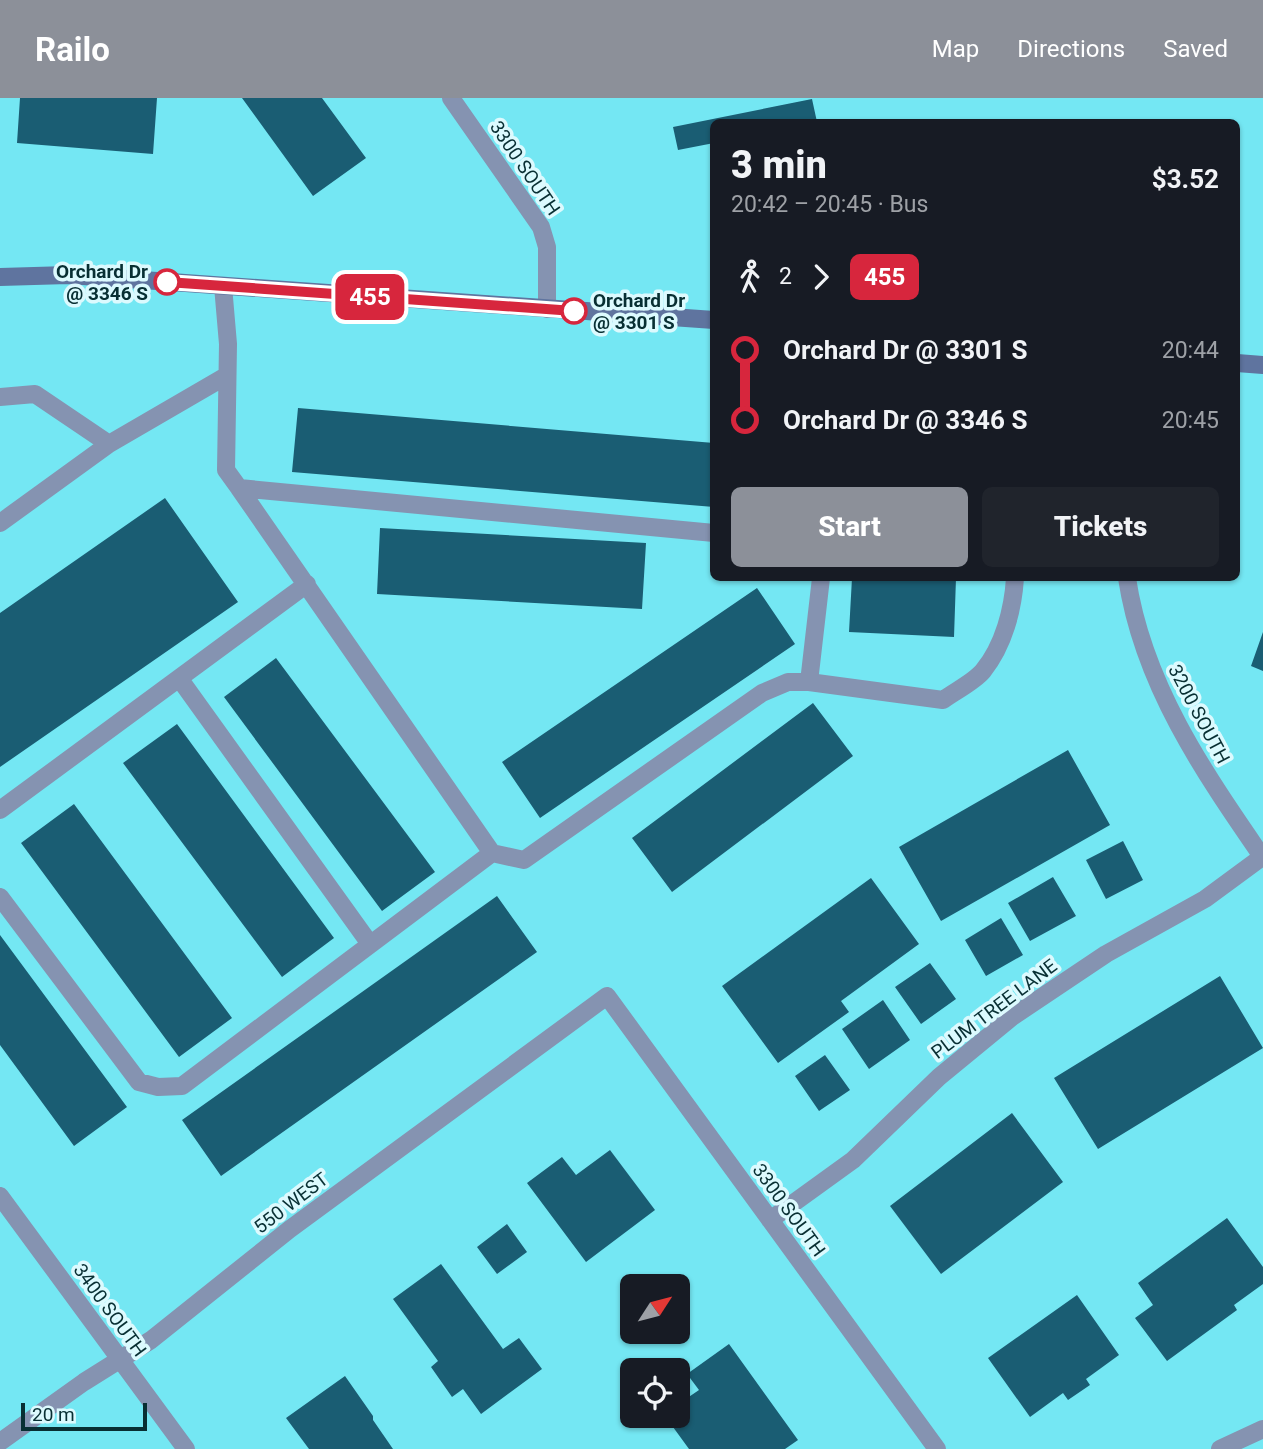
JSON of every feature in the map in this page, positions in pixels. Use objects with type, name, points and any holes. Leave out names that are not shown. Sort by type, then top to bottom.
[{"type":"main road","points":[[0,277],[68,275],[710,320]]},
{"type":"main road","points":[[1240,363],[1263,365]]},
{"type":"street","name":"3300 SOUTH","points":[[451,98],[541,227],[547,247],[547,309]]},
{"type":"street","points":[[223,286],[228,344],[226,470],[492,853],[524,860],[762,693],[788,682],[809,682],[943,700],[983,672],[1003,635],[1014,597],[1015,581]]},
{"type":"street","points":[[0,523],[109,444],[226,376]]},
{"type":"street","points":[[0,397],[35,394],[109,444]]},
{"type":"street","points":[[239,488],[710,533]]},
{"type":"street","points":[[809,682],[821,581]]},
{"type":"street","name":"3200 SOUTH","points":[[1128,581],[1136,624],[1157,685],[1198,762],[1263,857]]},
{"type":"street","points":[[0,810],[307,584]]},
{"type":"street","points":[[179,678],[370,944]]},
{"type":"street","points":[[0,897],[139,1082],[158,1087],[182,1086],[492,853]]},
{"type":"street","name":"PLUM TREE LANE","points":[[771,1220],[853,1160],[939,1077],[1012,1017],[1106,954],[1205,899],[1263,857]]},
{"type":"street","name":"3300 SOUTH","points":[[607,996],[937,1449]]},
{"type":"street","name":"550 WEST","points":[[0,1442],[84,1382],[151,1340],[290,1229],[607,996]]},
{"type":"street","name":"3400 SOUTH","points":[[0,1196],[186,1449]]},
{"type":"street","points":[[1220,1449],[1263,1429]]},
{"type":"building","points":[[20,98],[157,98],[153,154],[17,143]]},
{"type":"building","points":[[242,98],[322,98],[366,158],[313,196]]},
{"type":"building","points":[[812,99],[816,119],[713,119]]},
{"type":"building","points":[[710,120],[710,144],[678,150],[673,127]]},
{"type":"building","points":[[298,408],[710,443],[710,507],[292,472]]},
{"type":"building","points":[[165,498],[238,602],[0,767],[0,613]]},
{"type":"building","points":[[380,528],[646,543],[642,609],[377,594]]},
{"type":"building","points":[[852,581],[956,581],[954,637],[849,632]]},
{"type":"building","points":[[757,588],[795,644],[540,818],[502,762]]},
{"type":"building","points":[[1263,632],[1263,671],[1251,666]]},
{"type":"building","points":[[276,658],[435,872],[382,911],[224,697]]},
{"type":"building","points":[[813,703],[853,756],[672,892],[632,838]]},
{"type":"building","points":[[177,724],[334,938],[282,977],[123,763]]},
{"type":"building","points":[[1068,750],[1110,825],[941,921],[899,847]]},
{"type":"building","points":[[74,804],[232,1018],[179,1057],[21,843]]},
{"type":"building","points":[[1123,841],[1143,880],[1106,899],[1086,860]]},
{"type":"building","points":[[1053,877],[1076,916],[1030,941],[1008,903]]},
{"type":"building","points":[[871,878],[919,944],[841,1001],[849,1012],[778,1063],[722,986]]},
{"type":"building","points":[[497,896],[537,952],[221,1176],[182,1120]]},
{"type":"building","points":[[1001,918],[1023,955],[986,976],[965,940]]},
{"type":"building","points":[[0,935],[127,1107],[74,1146],[0,1045]]},
{"type":"building","points":[[930,963],[956,999],[921,1024],[895,987]]},
{"type":"building","points":[[1220,976],[1263,1048],[1098,1149],[1054,1078]]},
{"type":"building","points":[[883,1000],[910,1040],[869,1069],[842,1029]]},
{"type":"building","points":[[825,1055],[850,1090],[819,1111],[795,1076]]},
{"type":"building","points":[[1012,1113],[1063,1182],[941,1274],[890,1206]]},
{"type":"building","points":[[610,1150],[655,1210],[586,1262],[527,1183],[562,1157],[576,1175]]},
{"type":"building","points":[[1227,1218],[1263,1267],[1263,1284],[1234,1305],[1237,1310],[1167,1361],[1135,1318],[1153,1305],[1138,1283]]},
{"type":"building","points":[[507,1224],[527,1252],[497,1274],[477,1247]]},
{"type":"building","points":[[441,1264],[503,1349],[519,1338],[542,1369],[481,1414],[463,1389],[452,1397],[431,1367],[438,1361],[393,1299]]},
{"type":"building","points":[[1077,1295],[1119,1355],[1086,1379],[1090,1385],[1068,1400],[1063,1393],[1030,1417],[988,1358]]},
{"type":"building","points":[[729,1344],[798,1440],[785,1449],[689,1449],[674,1428],[690,1428],[690,1396],[699,1390],[690,1378],[690,1372]]},
{"type":"building","points":[[345,1376],[393,1449],[309,1449],[286,1418]]},
{"type":"bus line","name":"455","points":[[167,282],[574,311]]},
{"type":"place","name":"Orchard Dr @ 3346 S","points":[[167,282]]},
{"type":"place","name":"Orchard Dr @ 3301 S","points":[[574,311]]}]
